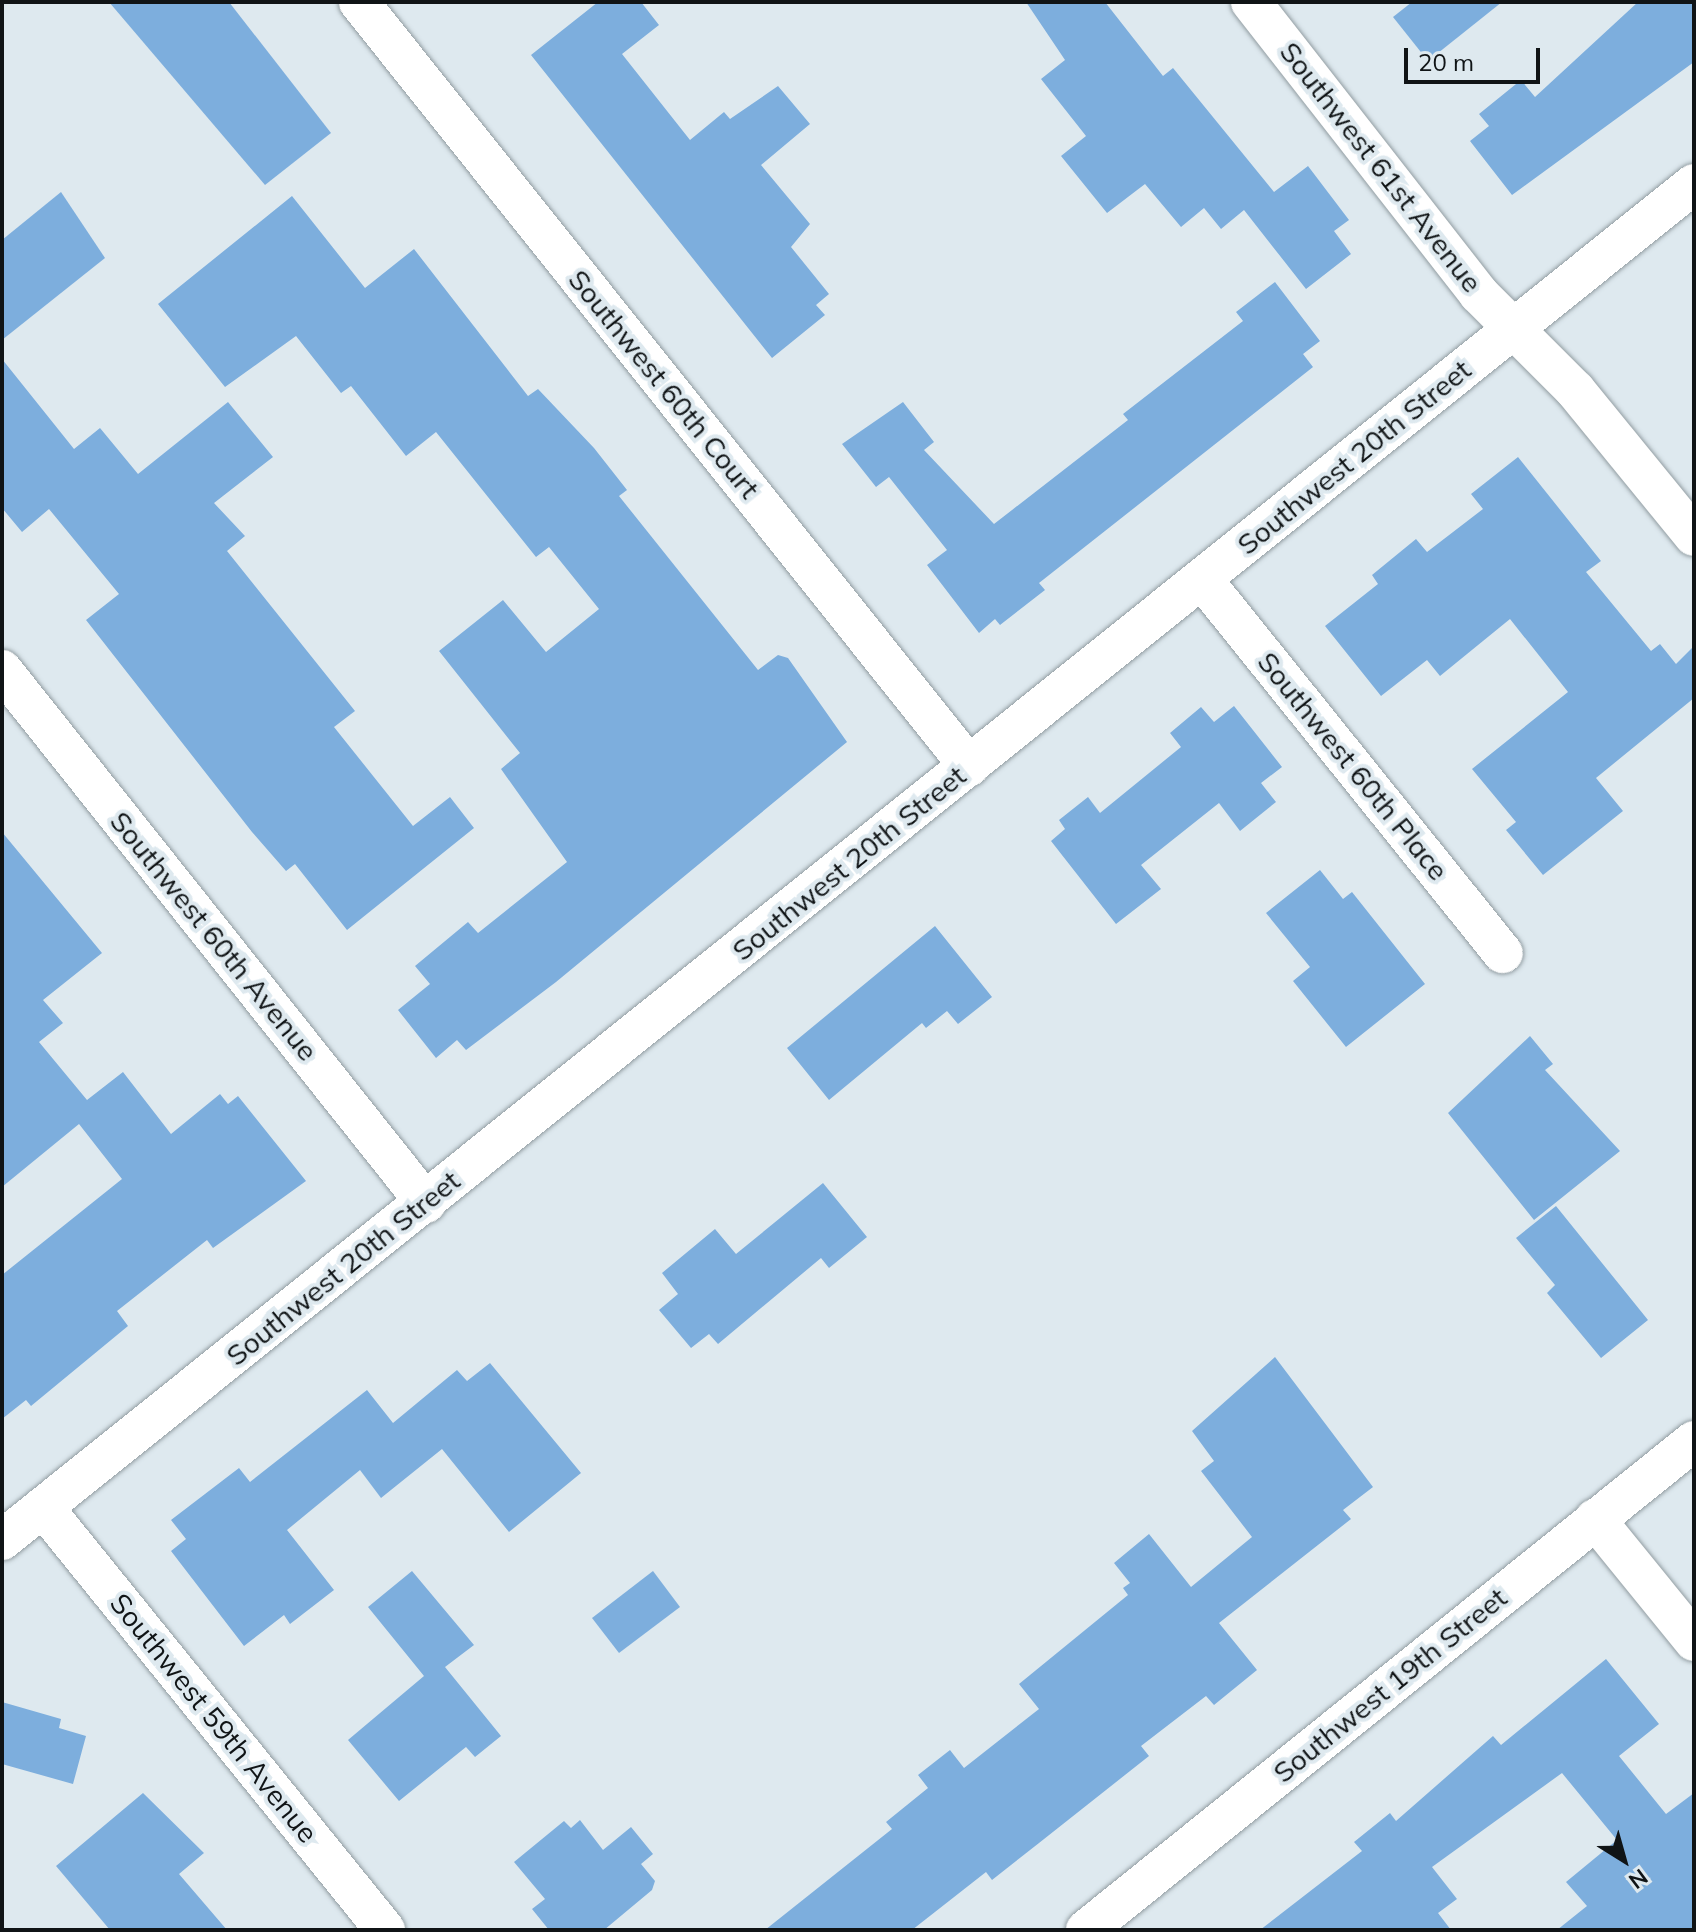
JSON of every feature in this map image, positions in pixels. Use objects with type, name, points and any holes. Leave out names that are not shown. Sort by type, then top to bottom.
[{"type":"street","name":"Southwest 60th Court","points":[[359,2],[969,766]]},
{"type":"street","name":"Southwest 61st Avenue","points":[[1251,2],[1479,294],[1575,390],[1694,536]]},
{"type":"street","name":"Southwest 20th Street","points":[[2,1540],[1694,184]]},
{"type":"street","name":"Southwest 60th Place","points":[[1202,579],[1503,953]]},
{"type":"street","name":"Southwest 60th Avenue","points":[[2,670],[426,1203]]},
{"type":"street","name":"Southwest 19th Street","points":[[1086,1930],[1694,1441]]},
{"type":"street","name":"Southwest 59th Avenue","points":[[43,1507],[385,1930]]},
{"type":"street","points":[[1595,1519],[1694,1641]]},
{"type":"building","points":[[109,2],[229,2],[331,133],[265,185]]},
{"type":"building","points":[[598,2],[641,2],[659,25],[622,54],[690,140],[724,112],[730,119],[778,86],[810,124],[761,165],[810,224],[791,247],[829,294],[816,305],[825,315],[772,358],[531,55]]},
{"type":"building","points":[[1026,2],[1105,2],[1163,76],[1173,68],[1274,192],[1308,166],[1349,220],[1334,231],[1351,254],[1306,289],[1244,210],[1221,229],[1204,208],[1181,227],[1145,184],[1107,213],[1061,156],[1086,136],[1041,79],[1065,60]]},
{"type":"building","points":[[1412,2],[1502,2],[1428,61],[1393,17]]},
{"type":"building","points":[[1638,2],[1694,2],[1694,62],[1512,195],[1470,141],[1489,126],[1479,114],[1521,80],[1535,97]]},
{"type":"building","points":[[61,192],[105,258],[2,340],[2,240]]},
{"type":"building","points":[[292,196],[365,288],[414,249],[528,396],[538,389],[594,448],[627,490],[619,496],[758,670],[778,655],[788,658],[847,742],[556,982],[466,1050],[457,1040],[436,1058],[398,1010],[430,984],[415,966],[468,922],[478,933],[567,862],[501,769],[520,753],[439,651],[503,600],[546,652],[599,609],[549,547],[536,557],[436,432],[406,456],[351,386],[341,393],[296,336],[225,387],[158,304]]},
{"type":"building","points":[[1275,282],[1320,341],[1303,354],[1313,367],[1039,583],[1045,590],[1000,625],[995,619],[979,633],[927,565],[947,550],[889,477],[876,487],[842,444],[903,402],[934,442],[924,450],[994,524],[1128,420],[1123,414],[1243,321],[1236,312]]},
{"type":"building","points":[[2,359],[74,449],[100,428],[138,474],[228,402],[273,457],[214,503],[245,536],[227,551],[355,711],[334,727],[413,826],[450,797],[474,828],[347,930],[295,864],[286,871],[252,832],[86,620],[119,594],[49,509],[22,532],[2,508]]},
{"type":"building","points":[[1518,457],[1601,561],[1586,572],[1651,651],[1660,644],[1676,664],[1694,646],[1694,698],[1596,778],[1623,811],[1543,875],[1506,830],[1516,822],[1472,769],[1568,692],[1510,619],[1440,676],[1427,660],[1381,696],[1325,626],[1378,584],[1372,575],[1416,539],[1427,552],[1483,509],[1471,494]]},
{"type":"building","points":[[1234,706],[1282,767],[1261,783],[1276,802],[1240,831],[1219,803],[1141,865],[1161,889],[1116,924],[1051,841],[1065,829],[1059,820],[1088,797],[1100,813],[1181,747],[1170,733],[1201,707],[1214,722]]},
{"type":"building","points":[[2,832],[102,953],[43,1000],[63,1023],[39,1042],[87,1100],[123,1072],[171,1134],[220,1094],[228,1104],[238,1096],[306,1181],[213,1248],[207,1240],[117,1311],[128,1326],[31,1406],[26,1400],[2,1419],[2,1275],[122,1179],[79,1124],[2,1187]]},
{"type":"building","points":[[1320,870],[1343,899],[1352,892],[1425,984],[1346,1047],[1293,981],[1310,967],[1266,913]]},
{"type":"building","points":[[935,926],[992,997],[958,1024],[947,1011],[926,1028],[922,1023],[829,1100],[787,1048]]},
{"type":"building","points":[[1530,1036],[1553,1064],[1545,1070],[1620,1151],[1534,1220],[1448,1113]]},
{"type":"building","points":[[823,1183],[867,1237],[829,1268],[821,1258],[718,1344],[709,1334],[691,1348],[659,1310],[678,1294],[662,1273],[715,1229],[736,1254]]},
{"type":"building","points":[[1556,1206],[1648,1320],[1601,1358],[1547,1293],[1555,1285],[1516,1238]]},
{"type":"building","points":[[1275,1357],[1373,1487],[1343,1510],[1351,1519],[1219,1623],[1257,1670],[1214,1705],[1206,1696],[1141,1746],[1149,1756],[992,1880],[986,1872],[912,1930],[765,1930],[892,1829],[886,1822],[928,1788],[918,1775],[950,1750],[964,1768],[1039,1709],[1019,1684],[1128,1595],[1123,1588],[1130,1583],[1114,1563],[1149,1534],[1191,1587],[1252,1537],[1201,1471],[1214,1461],[1192,1431]]},
{"type":"building","points":[[490,1363],[581,1473],[509,1532],[442,1449],[381,1498],[360,1470],[287,1530],[334,1590],[290,1624],[284,1615],[244,1646],[171,1551],[186,1539],[171,1520],[239,1468],[250,1482],[367,1390],[393,1423],[457,1370],[467,1381]]},
{"type":"building","points":[[412,1571],[474,1645],[445,1667],[501,1736],[475,1757],[466,1747],[399,1801],[348,1740],[424,1676],[368,1607]]},
{"type":"building","points":[[653,1571],[680,1607],[619,1653],[592,1618]]},
{"type":"building","points":[[1606,1659],[1659,1724],[1619,1756],[1666,1814],[1694,1793],[1694,1930],[1557,1930],[1587,1906],[1566,1882],[1617,1840],[1562,1773],[1432,1867],[1457,1899],[1438,1913],[1451,1930],[1260,1930],[1362,1851],[1354,1842],[1390,1813],[1396,1821],[1493,1736],[1501,1745]]},
{"type":"building","points":[[2,1702],[61,1719],[59,1728],[86,1736],[73,1784],[2,1764]]},
{"type":"building","points":[[143,1793],[204,1853],[179,1874],[227,1930],[110,1930],[56,1866]]},
{"type":"building","points":[[580,1820],[603,1850],[631,1827],[653,1854],[641,1864],[655,1881],[652,1890],[604,1930],[549,1930],[532,1909],[545,1899],[514,1862],[564,1821],[571,1828]]}]
